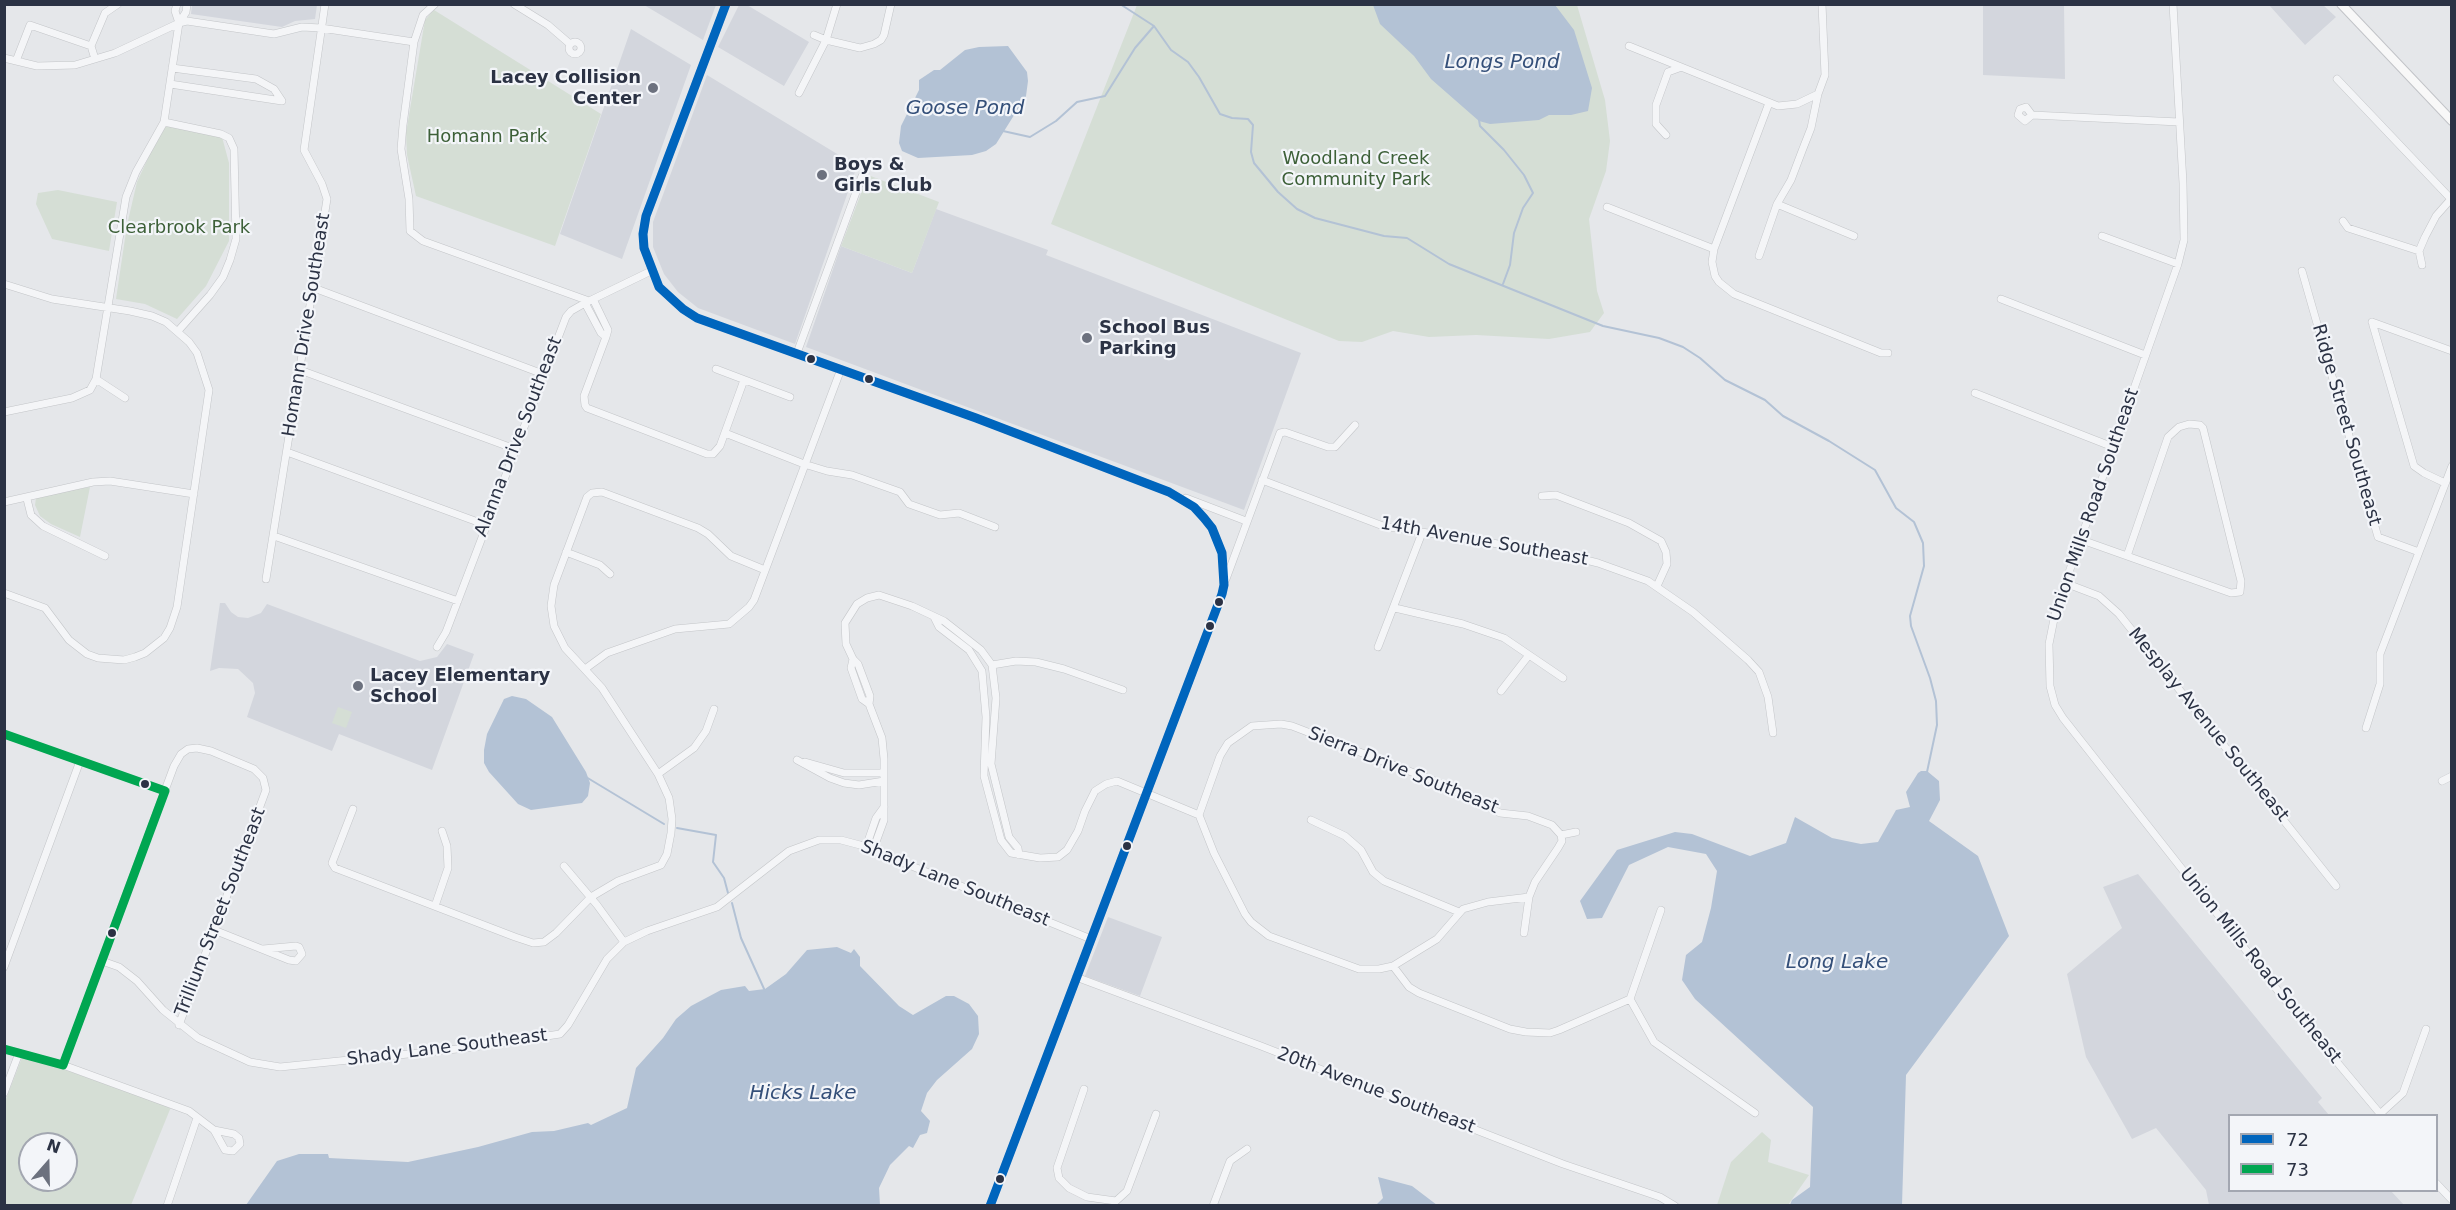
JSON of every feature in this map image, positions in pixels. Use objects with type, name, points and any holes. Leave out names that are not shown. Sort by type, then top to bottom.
[{"type":"main road","points":[[2341,4],[2451,121]]},
{"type":"street","points":[[95,59],[91,46],[105,13],[118,4]]},
{"type":"street","points":[[4,412],[72,398],[90,390],[96,379],[126,197],[136,172],[164,122],[179,23],[177,4]]},
{"type":"street","points":[[179,23],[186,12],[187,4]]},
{"type":"street","name":"Homann Drive Southeast","points":[[266,579],[327,199],[304,150],[325,4]]},
{"type":"street","points":[[435,4],[421,19],[414,42],[401,150],[409,199],[410,231],[423,241],[589,301],[601,333],[606,337],[584,396],[587,408],[706,454],[717,451],[744,380]]},
{"type":"street","points":[[514,4],[548,25],[570,44]]},
{"type":"street","points":[[726,4],[646,216],[643,234],[644,248],[659,287],[670,299],[697,318],[841,369],[1246,521]]},
{"type":"street","points":[[799,93],[826,40],[837,4]]},
{"type":"street","points":[[814,35],[860,48],[874,44],[884,35],[891,4]]},
{"type":"street","points":[[1758,256],[1777,204],[1791,180],[1811,128],[1826,68],[1822,4]]},
{"type":"street","name":"Union Mills Road Southeast","points":[[2173,4],[2185,227],[2178,264],[2056,609],[2049,644],[2050,686],[2055,705],[2063,718],[2286,1001],[2380,1114]]},
{"type":"street","points":[[4,58],[37,66],[75,64],[116,53],[179,23],[197,22],[274,34],[302,27],[321,28],[414,42]]},
{"type":"street","points":[[16,61],[30,25],[91,46]]},
{"type":"street","points":[[1629,46],[1778,106],[1797,104],[1818,94]]},
{"type":"street","points":[[170,84],[282,101],[274,89],[256,79],[172,68]]},
{"type":"street","points":[[1665,135],[1656,124],[1656,105],[1668,72],[1679,68]]},
{"type":"street","points":[[2337,79],[2451,200],[2436,216],[2419,251],[2422,265]]},
{"type":"street","points":[[1769,103],[1714,249],[1712,262],[1715,276],[1734,294],[1881,353],[1888,353]]},
{"type":"street","points":[[2032,115],[2179,122]]},
{"type":"street","points":[[164,122],[221,134],[228,138],[234,148],[236,239],[230,260],[222,278],[210,295],[178,331]]},
{"type":"street","points":[[797,353],[862,176]]},
{"type":"street","points":[[1777,204],[1854,236]]},
{"type":"street","points":[[1607,207],[1714,249]]},
{"type":"street","points":[[2343,221],[2348,228],[2419,251]]},
{"type":"street","points":[[2102,236],[2178,264]]},
{"type":"street","name":"Alanna Drive Southeast","points":[[437,647],[458,602],[566,317],[571,311],[589,301],[651,271]]},
{"type":"street","name":"Ridge Street Southeast","points":[[2301,271],[2378,537],[2420,552]]},
{"type":"street","points":[[4,593],[45,608],[69,640],[87,654],[98,658],[124,660],[155,646],[170,628],[177,607],[209,390],[198,353],[178,331],[152,316],[52,299],[5,285]]},
{"type":"street","points":[[314,288],[543,374]]},
{"type":"street","points":[[2001,299],[2145,355]]},
{"type":"street","points":[[2445,483],[2415,466],[2372,322],[2451,351]]},
{"type":"street","points":[[716,369],[790,397]]},
{"type":"street","points":[[585,669],[607,653],[675,629],[729,624],[739,617],[754,600],[841,369]]},
{"type":"street","points":[[300,370],[515,449]]},
{"type":"street","points":[[96,379],[125,398]]},
{"type":"street","points":[[1975,393],[2113,447]]},
{"type":"street","points":[[2079,539],[2231,593],[2240,592],[2241,581],[2204,428],[2200,425],[2189,424],[2179,427],[2168,437],[2127,556]]},
{"type":"street","points":[[990,1206],[1070,999],[1076,977],[1280,433],[1286,432],[1328,447],[1335,447],[1355,425]]},
{"type":"street","points":[[725,433],[804,464],[852,475],[900,492],[909,504],[940,515],[959,513],[995,527]]},
{"type":"street","points":[[287,452],[486,525]]},
{"type":"street","points":[[2366,728],[2380,684],[2380,654],[2451,466]]},
{"type":"street","name":"14th Avenue Southeast","points":[[1262,480],[1383,526],[1562,554],[1624,571],[1657,586],[1693,612],[1759,672],[1768,697],[1773,733]]},
{"type":"street","points":[[4,502],[27,499],[93,482],[110,481],[194,494]]},
{"type":"street","points":[[353,809],[332,863],[335,868],[524,940],[544,942],[591,897],[618,881],[661,865],[665,859],[672,819],[669,798],[658,774],[602,688],[573,658],[558,637],[552,616],[551,596],[554,585],[587,497],[592,493],[602,492],[698,528],[708,534],[731,556],[765,570]]},
{"type":"street","points":[[1170,492],[1194,507],[1212,528],[1222,553],[1224,585]]},
{"type":"street","points":[[1542,496],[1556,495],[1629,523],[1661,541],[1666,552],[1666,564],[1657,586]]},
{"type":"street","points":[[27,499],[31,515],[43,526],[105,556]]},
{"type":"street","points":[[1378,647],[1395,608],[1422,533]]},
{"type":"street","points":[[274,536],[458,602]]},
{"type":"street","points":[[566,552],[600,565],[610,574]]},
{"type":"street","name":"Mesplay Avenue Southeast","points":[[2065,583],[2099,596],[2119,614],[2336,886]]},
{"type":"street","points":[[870,848],[876,818],[884,807],[882,738],[869,704],[862,699],[851,668],[853,659],[846,644],[845,623],[857,604],[867,598],[879,596],[912,606],[944,621],[981,650],[992,665],[996,699],[991,764],[1009,837],[1018,848],[1019,855]]},
{"type":"street","points":[[1395,608],[1463,624],[1504,638],[1563,678]]},
{"type":"street","points":[[934,617],[939,627],[969,650],[982,672],[986,717],[984,776],[1001,840],[1011,853],[1058,857],[1067,850],[1095,791],[1106,784],[1117,781],[1199,815],[1214,853],[1245,914],[1261,931],[1359,969],[1393,966],[1437,939],[1463,909],[1488,902],[1529,897]]},
{"type":"street","points":[[1502,691],[1529,655]]},
{"type":"street","points":[[992,665],[1016,661],[1036,662],[1064,669],[1124,690]]},
{"type":"street","points":[[658,774],[694,748],[706,730],[714,709]]},
{"type":"street","name":"Sierra Drive Southeast","points":[[1199,815],[1204,794],[1228,743],[1252,726],[1281,724],[1292,726],[1435,781],[1500,813],[1528,816],[1552,825],[1561,835]]},
{"type":"street","points":[[5,735],[165,791]]},
{"type":"street","name":"Trillium Street Southeast","points":[[63,1065],[174,766],[181,754],[189,749],[205,749],[254,768],[263,778],[266,790],[179,1024]]},
{"type":"street","points":[[797,760],[844,773],[884,777],[859,785],[844,783],[797,760]]},
{"type":"street","points":[[4,967],[80,761]]},
{"type":"street","points":[[2442,781],[2451,776]]},
{"type":"street","points":[[1311,820],[1345,836],[1360,850],[1373,872],[1384,881],[1459,912]]},
{"type":"street","points":[[435,906],[448,868],[447,846],[442,831]]},
{"type":"street","points":[[1524,933],[1529,897],[1535,882],[1562,841],[1561,835],[1576,832]]},
{"type":"street","name":"Shady Lane Southeast","points":[[102,961],[119,967],[137,981],[179,1024],[220,1049],[254,1063],[276,1067],[467,1048],[560,1034],[568,1025],[603,965],[624,942],[647,931],[717,907],[797,846],[830,839],[870,848],[1091,939]]},
{"type":"street","points":[[564,866],[591,897],[624,942]]},
{"type":"street","points":[[1393,966],[1409,987],[1419,993],[1510,1029],[1550,1033],[1630,999],[1660,910]]},
{"type":"street","points":[[214,930],[289,960],[296,961],[302,954],[296,946],[263,949]]},
{"type":"street","name":"20th Avenue Southeast","points":[[1076,977],[1261,1046],[1573,1168],[1660,1197],[1675,1206]]},
{"type":"street","points":[[1630,999],[1654,1042],[1755,1113]]},
{"type":"street","points":[[2382,1114],[2403,1093],[2426,1029]]},
{"type":"street","points":[[4,1048],[63,1065],[159,1099],[189,1111],[214,1130]]},
{"type":"street","points":[[4,1093],[19,1053]]},
{"type":"street","points":[[1084,1089],[1060,1155],[1056,1179],[1087,1197],[1116,1203],[1127,1191],[1156,1114]]},
{"type":"street","points":[[167,1206],[197,1118]]},
{"type":"street","points":[[1213,1206],[1230,1161],[1247,1149]]},
{"type":"street","points":[[2438,1185],[2451,1200]]},
{"type":"street","points":[[1084,1206],[1087,1197]]},
{"type":"shaded area","points":[[192,4],[317,5],[315,19],[295,21],[282,27],[191,14]]},
{"type":"shaded area","points":[[644,5],[716,5],[703,40]]},
{"type":"shaded area","points":[[739,5],[747,5],[809,42],[784,86],[718,47]]},
{"type":"shaded area","points":[[1983,5],[2064,5],[2065,79],[1983,75]]},
{"type":"shaded area","points":[[2269,5],[2323,5],[2336,17],[2305,45]]},
{"type":"shaded area","points":[[631,29],[691,65],[622,259],[560,234]]},
{"type":"shaded area","points":[[707,75],[857,166],[795,344],[698,308],[678,292],[664,274],[653,247],[653,222]]},
{"type":"shaded area","points":[[936,209],[1048,250],[1046,255],[1301,353],[1244,510],[806,347],[841,246],[912,273]]},
{"type":"shaded area","name":"Lacey Elementary School","points":[[220,603],[225,603],[238,617],[248,618],[261,613],[267,604],[420,661],[437,657],[447,644],[474,654],[432,770],[339,734],[332,751],[247,717],[255,693],[253,683],[238,669],[219,668],[210,671]]},
{"type":"shaded area","points":[[2138,874],[2322,1098],[2318,1102],[2328,1114],[2228,1114],[2228,1192],[2392,1192],[2404,1205],[2209,1205],[2206,1190],[2156,1128],[2132,1139],[2086,1057],[2067,974],[2122,928],[2103,887]]},
{"type":"shaded area","points":[[1108,917],[1162,937],[1140,996],[1085,976]]},
{"type":"green space","name":"Woodland Creek Community Park","points":[[1137,5],[1577,5],[1605,100],[1610,141],[1606,171],[1589,219],[1597,291],[1604,313],[1590,332],[1549,339],[1476,335],[1429,337],[1393,331],[1362,342],[1339,341],[1051,224]]},
{"type":"green space","name":"Homann Park","points":[[434,10],[601,114],[555,246],[416,196],[407,155],[406,133],[425,20]]},
{"type":"green space","name":"Clearbrook Park","points":[[166,126],[222,137],[229,163],[229,241],[206,286],[177,319],[145,304],[116,299],[127,225],[137,182]]},
{"type":"green space","points":[[868,175],[939,202],[912,273],[841,246]]},
{"type":"green space","points":[[58,190],[117,202],[109,251],[52,239],[36,204],[38,193]]},
{"type":"green space","points":[[90,487],[80,537],[51,524],[40,516],[35,505],[36,498],[48,494]]},
{"type":"green space","points":[[338,707],[352,712],[346,728],[332,723]]},
{"type":"green space","points":[[23,1055],[171,1107],[131,1205],[5,1206],[4,1104]]},
{"type":"green space","points":[[1762,1132],[1771,1140],[1768,1162],[1809,1175],[1788,1205],[1717,1205],[1731,1162]]},
{"type":"water","name":"Longs Pond","points":[[1373,5],[1555,5],[1574,30],[1592,88],[1588,111],[1571,115],[1549,115],[1539,120],[1490,124],[1479,121],[1431,79],[1414,56],[1380,24]]},
{"type":"water","name":"Goose Pond","points":[[1008,46],[1027,72],[1028,81],[1026,96],[996,144],[986,151],[972,155],[918,158],[902,151],[899,143],[901,126],[919,90],[919,80],[934,70],[940,70],[965,50]]},
{"type":"water","points":[[512,696],[526,699],[552,717],[586,772],[590,783],[588,796],[582,803],[531,810],[518,804],[489,772],[484,763],[487,734],[504,699]]},
{"type":"water","name":"Long Lake","points":[[1921,771],[1927,771],[1939,781],[1940,800],[1929,821],[1978,856],[2009,936],[1906,1075],[1902,1205],[1790,1205],[1792,1200],[1810,1187],[1813,1107],[1695,999],[1682,980],[1686,955],[1702,942],[1711,908],[1717,871],[1706,854],[1668,847],[1629,865],[1602,918],[1587,919],[1580,901],[1617,850],[1675,832],[1692,834],[1750,856],[1786,843],[1795,817],[1832,838],[1861,844],[1878,842],[1896,810],[1910,807],[1906,792]]},
{"type":"water","name":"Hicks Lake","points":[[837,947],[851,953],[854,949],[860,957],[860,966],[899,1006],[913,1015],[946,996],[954,996],[969,1004],[978,1016],[979,1034],[972,1049],[937,1080],[927,1093],[921,1111],[930,1121],[927,1133],[920,1135],[913,1148],[909,1146],[890,1165],[879,1188],[880,1205],[246,1205],[277,1161],[299,1154],[328,1154],[329,1158],[408,1162],[478,1147],[532,1132],[554,1131],[588,1123],[591,1125],[627,1108],[636,1068],[663,1038],[676,1019],[691,1006],[721,990],[745,986],[749,991],[765,989],[786,974],[807,950]]},
{"type":"water","points":[[1378,1177],[1412,1186],[1437,1205],[1376,1205],[1383,1198]]},
{"type":"waterway","points":[[1120,4],[1154,26],[1171,50],[1188,62],[1220,114],[1232,118],[1248,119],[1253,125],[1251,152],[1254,163],[1278,192],[1297,209],[1315,218],[1384,236],[1407,238],[1449,264],[1603,326],[1659,338],[1683,347],[1700,358],[1725,380],[1765,400],[1783,416],[1875,470],[1896,508],[1914,522],[1923,543],[1924,566],[1910,616],[1911,626],[1936,701],[1937,725],[1927,772]]},
{"type":"waterway","points":[[1003,131],[1030,137],[1056,121],[1077,102],[1105,96],[1135,48],[1154,26]]},
{"type":"waterway","points":[[1479,120],[1480,126],[1504,150],[1524,175],[1533,193],[1523,208],[1514,233],[1510,265],[1503,284]]},
{"type":"waterway","points":[[586,777],[664,824]]},
{"type":"waterway","points":[[677,828],[716,835],[713,862],[724,878],[728,893]]},
{"type":"waterway","points":[[732,903],[741,938],[765,991]]},
{"type":"transit line","name":"72","points":[[726,4],[646,216],[643,234],[644,248],[659,287],[683,309],[697,318],[976,418],[1169,492],[1194,507],[1204,518],[1212,528],[1222,553],[1224,585],[1222,594],[990,1206]]},
{"type":"transit line","name":"73","points":[[4,734],[165,791],[63,1065],[4,1049]]},
{"type":"place","name":"Lacey Collision Center","points":[[653,88]]},
{"type":"place","name":"Boys & Girls Club","points":[[822,175]]},
{"type":"place","name":"School Bus Parking","points":[[1087,338]]},
{"type":"place","name":"Lacey Elementary School","points":[[358,686]]}]
